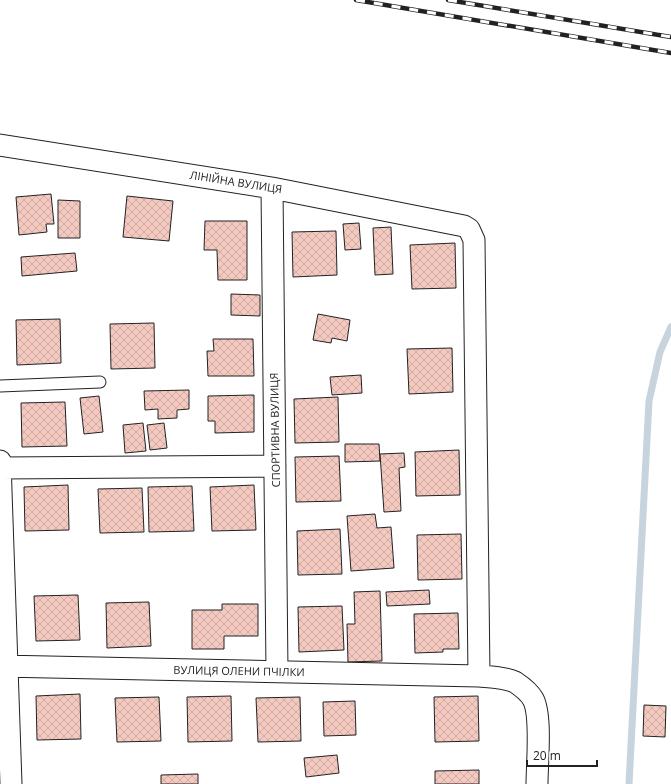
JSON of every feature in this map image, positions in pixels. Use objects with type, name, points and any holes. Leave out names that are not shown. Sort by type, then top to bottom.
[{"type":"street","name":"ЛІНІЙНА ВУЛИЦЯ","points":[[0,144],[272,188],[464,226],[469,229],[474,240],[479,676]]},
{"type":"street","name":"СПОРТИВНА ВУЛИЦЯ","points":[[272,188],[277,671]]},
{"type":"street","points":[[0,461],[3,666],[10,784]]},
{"type":"street","points":[[0,468],[275,466]]},
{"type":"street","name":"ВУЛИЦЯ ОЛЕНИ ПЧІЛКИ","points":[[3,666],[277,671],[479,676],[502,678],[514,682],[525,689],[533,698],[537,712],[537,784]]},
{"type":"lane","points":[[0,386],[100,382]]},
{"type":"building","points":[[51,194],[54,224],[46,224],[47,232],[19,235],[16,197]]},
{"type":"building","points":[[127,196],[173,201],[169,241],[123,237]]},
{"type":"building","points":[[58,200],[80,201],[80,238],[58,238]]},
{"type":"building","points":[[205,221],[247,221],[247,280],[218,280],[217,250],[204,250]]},
{"type":"building","points":[[359,223],[361,249],[345,250],[343,224]]},
{"type":"building","points":[[391,227],[393,274],[375,275],[373,228]]},
{"type":"building","points":[[336,231],[337,275],[293,277],[292,232]]},
{"type":"building","points":[[455,243],[456,288],[412,289],[410,245]]},
{"type":"building","points":[[75,253],[77,271],[22,276],[21,257]]},
{"type":"building","points":[[231,294],[260,295],[260,316],[231,315]]},
{"type":"building","points":[[318,314],[350,320],[347,341],[332,338],[331,343],[313,340]]},
{"type":"building","points":[[60,319],[61,363],[17,365],[16,320]]},
{"type":"building","points":[[154,323],[155,368],[111,369],[110,324]]},
{"type":"building","points":[[213,339],[253,339],[254,376],[208,376],[207,351],[214,351]]},
{"type":"building","points":[[452,348],[453,392],[409,394],[407,349]]},
{"type":"building","points":[[361,375],[362,393],[332,395],[330,377]]},
{"type":"building","points":[[189,390],[189,409],[177,410],[177,418],[158,419],[158,409],[145,410],[144,391]]},
{"type":"building","points":[[254,395],[254,432],[215,433],[215,421],[208,421],[208,396]]},
{"type":"building","points":[[99,396],[103,432],[84,434],[80,398]]},
{"type":"building","points":[[338,397],[339,442],[295,443],[294,399]]},
{"type":"building","points":[[65,402],[67,446],[22,447],[21,403]]},
{"type":"building","points":[[143,423],[146,451],[125,453],[123,425]]},
{"type":"building","points":[[164,423],[167,448],[150,450],[147,425]]},
{"type":"building","points":[[345,444],[379,444],[380,461],[345,462]]},
{"type":"building","points":[[459,450],[460,495],[416,496],[415,452]]},
{"type":"building","points":[[404,453],[405,467],[399,468],[401,511],[384,512],[380,454]]},
{"type":"building","points":[[339,456],[341,501],[296,502],[295,457]]},
{"type":"building","points":[[68,485],[69,530],[25,531],[24,487]]},
{"type":"building","points":[[254,485],[256,530],[212,531],[210,487]]},
{"type":"building","points":[[192,486],[194,531],[149,532],[148,487]]},
{"type":"building","points":[[142,488],[144,532],[100,533],[98,489]]},
{"type":"building","points":[[375,514],[377,528],[391,527],[394,568],[351,571],[347,516]]},
{"type":"building","points":[[340,529],[342,574],[298,575],[297,531]]},
{"type":"building","points":[[461,534],[462,579],[418,580],[417,535]]},
{"type":"building","points":[[429,590],[430,604],[387,606],[386,592]]},
{"type":"building","points":[[380,591],[382,661],[348,662],[347,624],[355,624],[354,592]]},
{"type":"building","points":[[78,595],[80,640],[36,641],[34,596]]},
{"type":"building","points":[[149,602],[151,646],[107,648],[106,603]]},
{"type":"building","points":[[222,604],[258,604],[258,636],[224,636],[224,649],[192,649],[192,610],[222,610]]},
{"type":"building","points":[[342,606],[344,650],[299,652],[298,607]]},
{"type":"building","points":[[458,613],[459,649],[443,649],[443,652],[415,653],[414,614]]},
{"type":"building","points":[[80,694],[81,739],[37,740],[36,696]]},
{"type":"building","points":[[231,696],[232,741],[188,742],[187,697]]},
{"type":"building","points":[[478,696],[479,741],[435,742],[434,697]]},
{"type":"building","points":[[159,697],[161,741],[117,742],[115,698]]},
{"type":"building","points":[[300,697],[301,741],[258,742],[256,698]]},
{"type":"building","points":[[355,701],[356,735],[324,736],[323,702]]},
{"type":"building","points":[[644,705],[666,706],[665,737],[643,736]]},
{"type":"building","points":[[337,755],[339,773],[306,777],[304,758]]},
{"type":"building","points":[[479,770],[479,784],[435,784],[435,771]]},
{"type":"building","points":[[198,774],[198,784],[161,784],[161,775]]},
{"type":"waterway","points":[[629,784],[649,401],[660,352],[671,327]]},
{"type":"railway","points":[[356,0],[671,53]]},
{"type":"railway","points":[[448,0],[671,37]]}]
